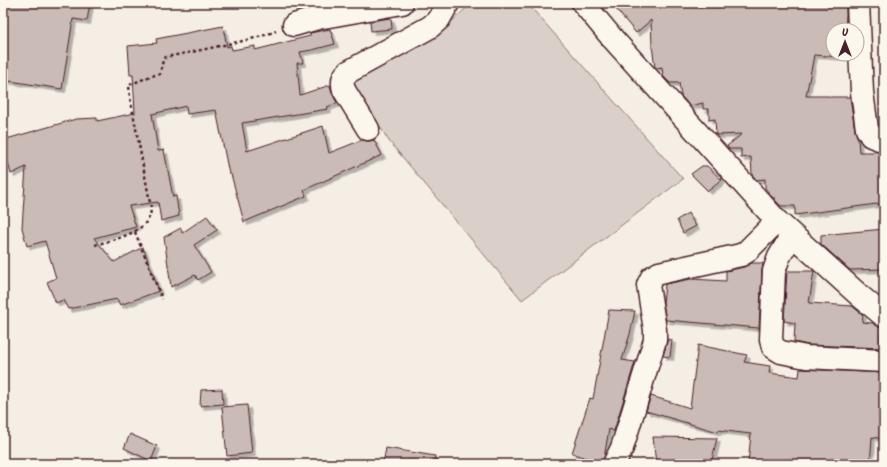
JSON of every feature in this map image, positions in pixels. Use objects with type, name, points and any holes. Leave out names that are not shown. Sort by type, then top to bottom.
[{"type":"street","points":[[294,25],[318,18],[402,3]]},
{"type":"street","points":[[368,129],[344,90],[343,79],[345,75],[430,27],[439,19],[448,3]]},
{"type":"street","points":[[582,3],[784,228],[884,316]]},
{"type":"street","points":[[858,3],[862,92],[867,129],[871,136],[884,140]]},
{"type":"street","points":[[784,228],[779,257],[774,271],[773,347],[781,352],[806,357],[884,361]]},
{"type":"street","points":[[615,462],[622,448],[655,340],[655,330],[648,285],[652,277],[659,273],[740,255],[784,228]]},
{"type":"path","points":[[95,245],[135,232],[148,220],[151,213],[129,85],[160,74],[163,60],[166,57],[202,51],[240,42],[267,35],[294,25]]},
{"type":"path","points":[[135,232],[162,299]]},
{"type":"shaded area","points":[[472,3],[527,3],[683,179],[522,300],[389,141],[350,80],[434,37]]},
{"type":"building","points":[[3,3],[90,3],[87,21],[73,19],[62,89],[3,80]]},
{"type":"building","points":[[305,3],[321,3],[321,5],[306,9]]},
{"type":"building","points":[[611,3],[669,3],[663,8],[692,4],[693,7],[720,7],[720,3],[846,3],[846,22],[825,22],[825,56],[814,55],[806,96],[850,97],[859,152],[884,152],[884,203],[795,215],[795,206],[781,206],[765,188],[765,179],[756,180],[752,174],[751,157],[741,158],[741,149],[729,149],[727,146],[742,134],[716,135],[715,119],[709,120],[709,109],[703,109],[703,103],[690,106],[681,96],[679,83],[670,83],[663,76],[662,67],[655,67],[652,46],[651,20],[636,33]]},
{"type":"building","points":[[391,18],[392,29],[371,31],[370,21]]},
{"type":"building","points":[[223,26],[227,47],[231,46],[232,50],[255,46],[255,50],[310,36],[310,33],[330,29],[335,44],[300,52],[303,63],[297,63],[300,95],[330,85],[337,103],[327,107],[328,109],[242,123],[247,151],[323,126],[329,153],[362,140],[374,140],[382,155],[304,190],[306,196],[244,222],[231,174],[229,174],[216,110],[187,114],[186,106],[152,114],[158,151],[164,150],[173,197],[176,196],[179,216],[161,221],[158,202],[129,206],[136,227],[94,238],[114,262],[143,247],[159,291],[120,305],[117,299],[68,309],[63,300],[56,303],[47,282],[56,278],[45,241],[27,246],[22,228],[26,167],[11,174],[3,140],[76,119],[97,118],[97,121],[135,113],[133,75],[130,75],[128,46],[157,43],[156,39]]},
{"type":"building","points":[[702,166],[707,166],[722,180],[708,191],[691,174]]},
{"type":"building","points":[[688,213],[696,226],[683,233],[677,220]]},
{"type":"building","points":[[207,216],[217,230],[194,245],[211,272],[198,280],[195,275],[171,287],[164,237],[181,228],[182,233]]},
{"type":"building","points":[[884,229],[884,269],[850,270],[821,244],[821,235]]},
{"type":"building","points":[[752,263],[763,263],[759,328],[666,320],[663,303],[665,284],[691,279],[726,281],[726,271],[744,267]]},
{"type":"building","points":[[787,271],[814,271],[809,303],[852,306],[863,315],[862,322],[872,323],[881,328],[880,341],[884,341],[884,348],[808,345],[794,342],[795,323],[784,321]]},
{"type":"building","points":[[609,310],[635,311],[622,360],[635,362],[614,431],[609,429],[603,464],[588,464],[589,459],[572,453],[590,398],[593,399]]},
{"type":"building","points":[[668,339],[672,340],[670,357],[663,356]]},
{"type":"building","points":[[698,345],[747,355],[744,362],[770,366],[769,373],[799,377],[800,369],[884,373],[884,439],[872,437],[870,464],[748,464],[751,434],[718,430],[718,432],[646,411],[651,396],[690,408]]},
{"type":"building","points":[[222,389],[223,404],[200,406],[201,390]]},
{"type":"building","points":[[247,405],[252,453],[227,456],[222,407]]},
{"type":"building","points":[[130,434],[157,446],[151,461],[124,448]]},
{"type":"building","points":[[653,437],[717,438],[711,464],[656,464]]},
{"type":"building","points":[[386,448],[435,456],[435,464],[383,464]]}]
